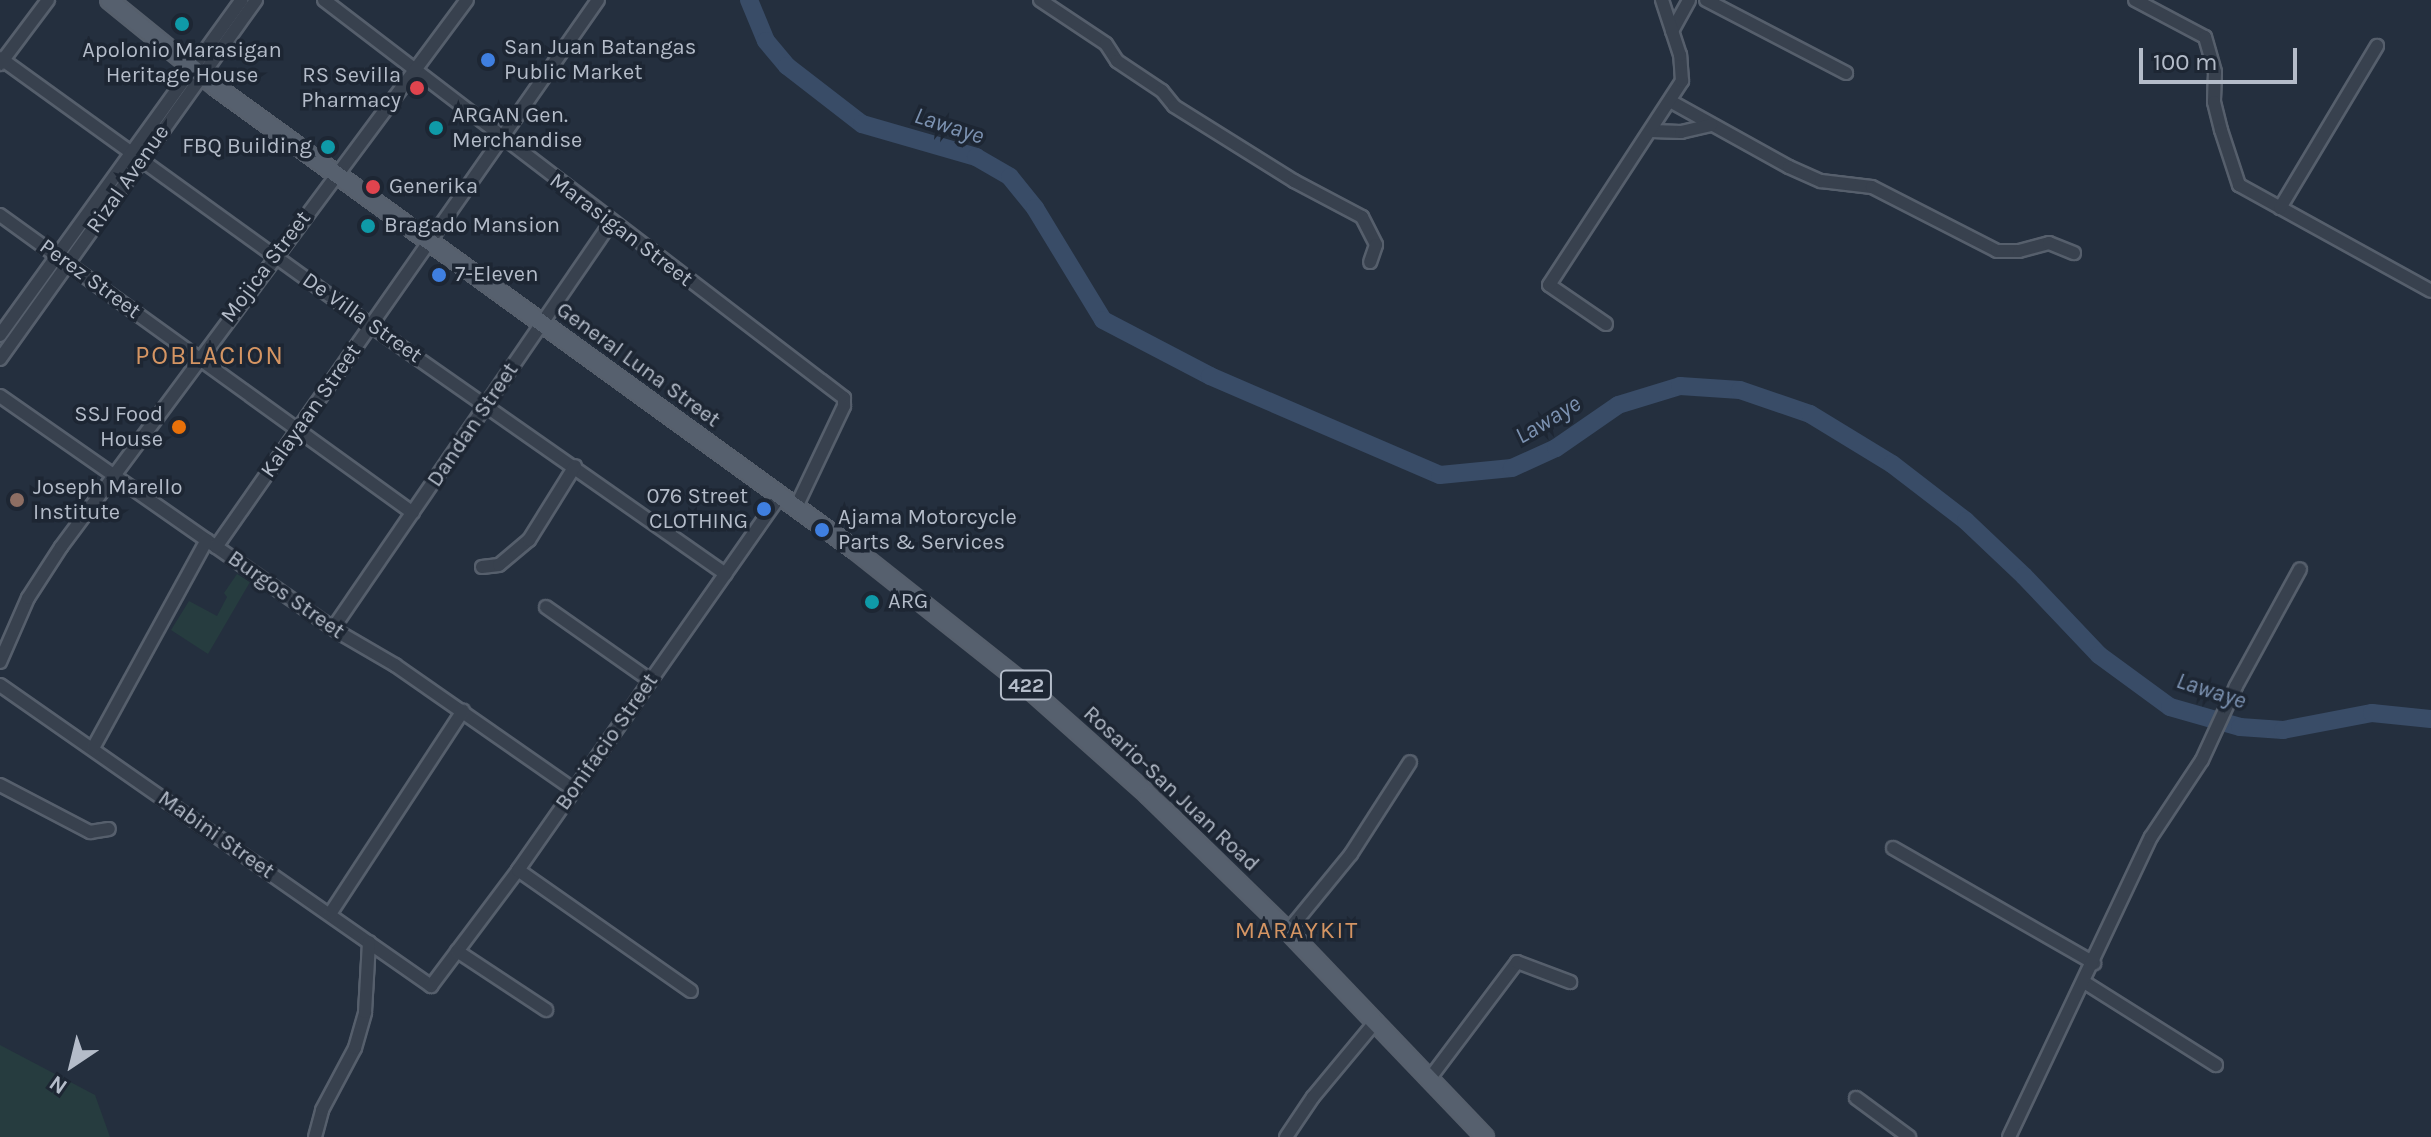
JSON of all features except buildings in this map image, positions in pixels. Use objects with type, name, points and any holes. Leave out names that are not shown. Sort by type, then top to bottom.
[{"type":"main road","name":"General Luna Street","points":[[109,0],[196,72],[796,507]]},
{"type":"main road","name":"Rosario-San Juan Road","points":[[796,507],[898,582],[1053,708],[1288,931],[1485,1137]]},
{"type":"street","points":[[1,61],[48,0]]},
{"type":"street","name":"Rizal Avenue","points":[[0,335],[62,259],[136,157],[242,0]]},
{"type":"street","name":"Rizal Avenue","points":[[196,72],[256,0]]},
{"type":"street","name":"Marasigan Street","points":[[324,0],[844,398],[844,406],[796,507]]},
{"type":"street","name":"Mojica Street","points":[[0,662],[35,585],[274,256],[467,0]]},
{"type":"street","name":"Kalayaan Street","points":[[93,748],[212,544],[299,429],[598,0]]},
{"type":"street","points":[[1040,0],[1106,44],[1117,61],[1162,91],[1174,106],[1294,181],[1362,217],[1376,245],[1370,262]]},
{"type":"street","points":[[1606,324],[1549,285],[1682,81],[1662,0]]},
{"type":"street","points":[[1672,31],[1689,0]]},
{"type":"street","points":[[1706,0],[1846,73]]},
{"type":"street","points":[[2135,0],[2205,37],[2215,72],[2214,102],[2239,185],[2431,291]]},
{"type":"street","points":[[2280,208],[2377,46]]},
{"type":"street","name":"De Villa Street","points":[[1,61],[726,574]]},
{"type":"street","points":[[1670,101],[1821,181],[1872,187],[1997,251],[2019,251],[2049,243],[2074,253]]},
{"type":"street","points":[[1652,131],[1681,132],[1711,125]]},
{"type":"street","name":"Perez Street","points":[[0,215],[413,513]]},
{"type":"street","name":"Dandan Street","points":[[334,627],[611,222]]},
{"type":"street","name":"Rizal Avenue","points":[[0,359],[26,323],[62,259]]},
{"type":"street","points":[[14,315],[26,323]]},
{"type":"street","name":"Burgos Street","points":[[0,396],[574,790]]},
{"type":"street","points":[[482,567],[499,565],[529,540],[575,466]]},
{"type":"street","name":"Bonifacio Street","points":[[431,986],[518,870],[781,495]]},
{"type":"street","points":[[2009,1137],[2151,837],[2202,760],[2236,686],[2300,569]]},
{"type":"street","points":[[546,607],[650,680]]},
{"type":"street","name":"Mabini Street","points":[[0,685],[431,986]]},
{"type":"street","points":[[330,914],[463,711]]},
{"type":"street","points":[[1288,931],[1351,854],[1410,762]]},
{"type":"street","points":[[0,785],[90,832],[109,829]]},
{"type":"street","points":[[1893,848],[2094,963]]},
{"type":"street","points":[[518,870],[691,991]]},
{"type":"street","points":[[315,1137],[322,1110],[355,1048],[365,1012],[369,942]]},
{"type":"street","points":[[457,951],[546,1010]]},
{"type":"street","points":[[1430,1078],[1517,962],[1570,982]]},
{"type":"street","points":[[2084,982],[2216,1065]]},
{"type":"street","points":[[1286,1137],[1313,1097],[1376,1021]]},
{"type":"street","points":[[1856,1098],[1909,1137]]},
{"type":"green space","points":[[237,574],[250,582],[208,654],[171,630],[189,601],[217,616],[227,597],[224,593]]},
{"type":"green space","points":[[0,1045],[95,1095],[110,1137],[0,1137]]},
{"type":"waterway","name":"Lawaye","points":[[749,0],[766,41],[787,66],[862,124],[976,157],[1010,177],[1035,208],[1103,320],[1210,376],[1440,475],[1512,468],[1556,448],[1618,405],[1680,386],[1740,390],[1810,414],[1892,464],[1966,521],[2024,576],[2099,655],[2170,707],[2240,727],[2283,730],[2372,713],[2431,719]]},
{"type":"place","name":"Apolonio Marasigan Heritage House","points":[[182,24]]},
{"type":"place","name":"San Juan Batangas Public Market","points":[[488,60]]},
{"type":"place","name":"RS Sevilla Pharmacy","points":[[417,88]]},
{"type":"place","name":"ARGAN Gen. Merchandise","points":[[436,128]]},
{"type":"place","name":"FBQ Building","points":[[328,147]]},
{"type":"place","name":"Generika","points":[[373,187]]},
{"type":"place","name":"Bragado Mansion","points":[[368,226]]},
{"type":"place","name":"7-Eleven","points":[[439,275]]},
{"type":"place","name":"SSJ Food House","points":[[179,427]]},
{"type":"place","name":"Joseph Marello Institute","points":[[17,500]]},
{"type":"place","name":"076 Street CLOTHING","points":[[764,509]]},
{"type":"place","name":"Ajama Motorcycle Parts & Services","points":[[822,530]]},
{"type":"place","name":"ARG","points":[[872,602]]},
{"type":"district","name":"POBLACION","points":[[210,356]]},
{"type":"district","name":"MARAYKIT","points":[[1297,931]]}]
